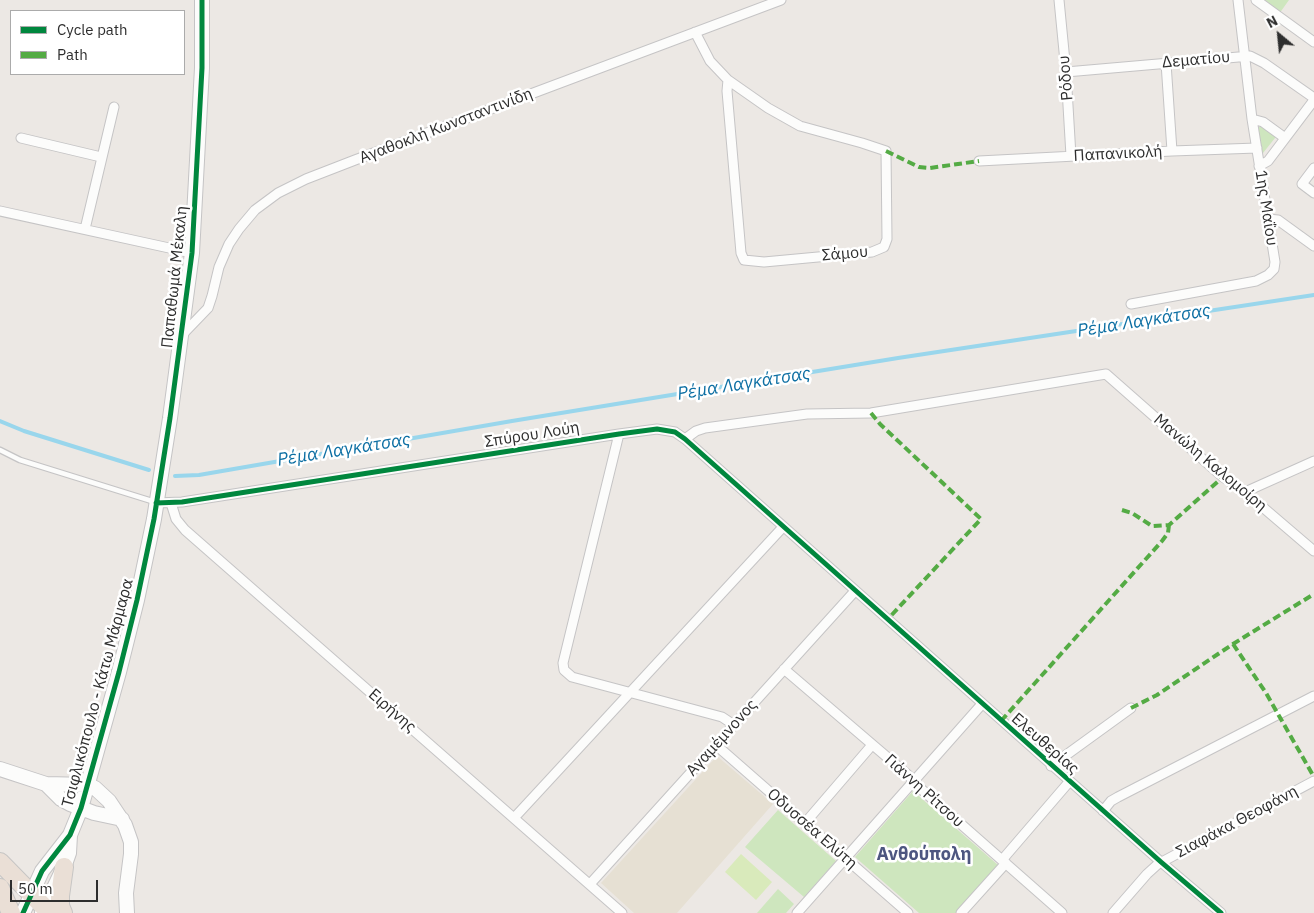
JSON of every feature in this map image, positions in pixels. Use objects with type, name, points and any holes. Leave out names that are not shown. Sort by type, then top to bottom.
[{"type":"highway","points":[[0,862],[45,911]]},
{"type":"highway","points":[[62,913],[60,896],[64,867]]},
{"type":"highway","points":[[0,888],[11,913]]},
{"type":"street","name":"Παπαθωμά Μέκαλη","points":[[146,554],[165,453],[192,253],[202,68],[202,0]]},
{"type":"street","name":"Αγαθοκλή Κωνσταντινίδη","points":[[182,335],[208,308],[219,267],[239,229],[255,210],[278,192],[355,160],[781,0]]},
{"type":"street","name":"Ρόδου","points":[[1059,0],[1071,156]]},
{"type":"street","name":"1ης Μαΐου","points":[[1132,304],[1263,279],[1272,272],[1274,266],[1252,119],[1238,0]]},
{"type":"street","points":[[1256,0],[1314,42]]},
{"type":"street","name":"Σάμου","points":[[695,32],[710,61],[728,80],[768,108],[800,126],[886,151],[887,239],[882,249],[872,252],[764,262],[744,260],[741,252],[728,110],[728,80]]},
{"type":"street","name":"Δεματίου","points":[[1066,72],[1244,56],[1253,57],[1264,63],[1314,99]]},
{"type":"street","points":[[1166,63],[1172,151]]},
{"type":"street","points":[[1260,166],[1266,163],[1314,99]]},
{"type":"street","points":[[84,229],[114,107]]},
{"type":"street","points":[[1252,119],[1263,122],[1285,138]]},
{"type":"street","points":[[21,138],[101,157]]},
{"type":"street","name":"Παπανικολή","points":[[979,161],[1257,148]]},
{"type":"street","points":[[1314,168],[1302,184],[1314,193]]},
{"type":"street","points":[[0,211],[192,253]]},
{"type":"street","points":[[1268,219],[1278,220],[1314,246]]},
{"type":"street","name":"Μανώλη Καλομοίρη","points":[[685,438],[705,428],[806,414],[871,413],[1106,374],[1223,477],[1245,492],[1314,551]]},
{"type":"street","name":"Σπύρου Λούη","points":[[156,503],[171,503],[662,429],[675,432],[685,438],[855,591]]},
{"type":"street","points":[[619,434],[563,668],[572,677],[722,717],[734,725]]},
{"type":"street","points":[[1245,492],[1314,461]]},
{"type":"street","name":"Ειρήνης","points":[[171,503],[176,519],[185,530],[622,913]]},
{"type":"street","points":[[514,818],[783,527]]},
{"type":"street","name":"Τσιφλικόπουλο - Κάτω Μάρμαρα","points":[[23,913],[42,871],[70,835],[81,808],[119,672],[146,554]]},
{"type":"street","name":"Αγαμέμνονoς","points":[[590,884],[855,591]]},
{"type":"street","name":"Ελευθερίας","points":[[855,591],[1069,782],[1221,913]]},
{"type":"street","name":"Γιάννη Ρίτσου","points":[[784,670],[1062,913]]},
{"type":"street","points":[[1103,811],[1118,796],[1314,696]]},
{"type":"street","points":[[797,913],[982,704]]},
{"type":"street","points":[[1051,766],[1131,708]]},
{"type":"street","name":"Οδυσσέα Ελύτη","points":[[716,745],[908,913]]},
{"type":"street","points":[[805,823],[872,745]]},
{"type":"street","points":[[0,769],[46,784],[88,785],[102,794],[122,819],[131,842],[126,893],[127,913]]},
{"type":"street","name":"Σιαφάκα Θεοφάνη","points":[[1113,913],[1147,874],[1161,862],[1314,781]]},
{"type":"street","points":[[961,913],[1069,782]]},
{"type":"street","points":[[46,784],[61,798],[81,808],[122,819]]},
{"type":"street","name":"Τσιφλικόπουλο - Κάτω Μάρμαρα","points":[[45,911],[64,867],[70,835]]},
{"type":"lane","points":[[0,450],[20,460],[156,503]]},
{"type":"shaded area","points":[[717,756],[773,804],[677,913],[634,913],[601,883]]},
{"type":"green space","points":[[1260,0],[1289,0],[1279,14]]},
{"type":"green space","points":[[1263,126],[1275,135],[1275,138],[1263,153],[1260,153],[1258,127]]},
{"type":"green space","points":[[913,791],[998,865],[956,913],[919,913],[855,857]]},
{"type":"green space","points":[[778,810],[836,861],[804,897],[745,847]]},
{"type":"green space","points":[[741,854],[772,882],[756,900],[725,872]]},
{"type":"green space","points":[[778,889],[794,904],[786,913],[757,913]]},
{"type":"waterway","name":"Ρέμα Λαγκάτσας","points":[[175,476],[199,475],[512,421],[898,358],[1314,295]]},
{"type":"waterway","name":"Ρέμα Λαγκάτσας","points":[[0,421],[24,431],[149,470]]},
{"type":"marked path","points":[[886,151],[919,167],[930,168],[979,161]]},
{"type":"marked path","points":[[871,413],[880,424],[981,519],[887,620]]},
{"type":"marked path","points":[[1122,510],[1132,513],[1152,526],[1169,525],[1223,477]]},
{"type":"marked path","points":[[1001,721],[1162,541],[1168,533],[1169,525]]},
{"type":"marked path","points":[[1131,708],[1157,695],[1233,644],[1314,594]]},
{"type":"marked path","points":[[1233,644],[1266,693],[1314,777]]},
{"type":"cycle path","points":[[23,913],[42,871],[70,835],[81,808],[119,672],[154,519],[170,418],[192,253],[202,68],[202,0]]},
{"type":"cycle path","points":[[156,503],[182,502],[619,434],[657,429],[675,432],[1221,913]]},
{"type":"district","name":"Ανθούπολη","points":[[924,855]]}]
